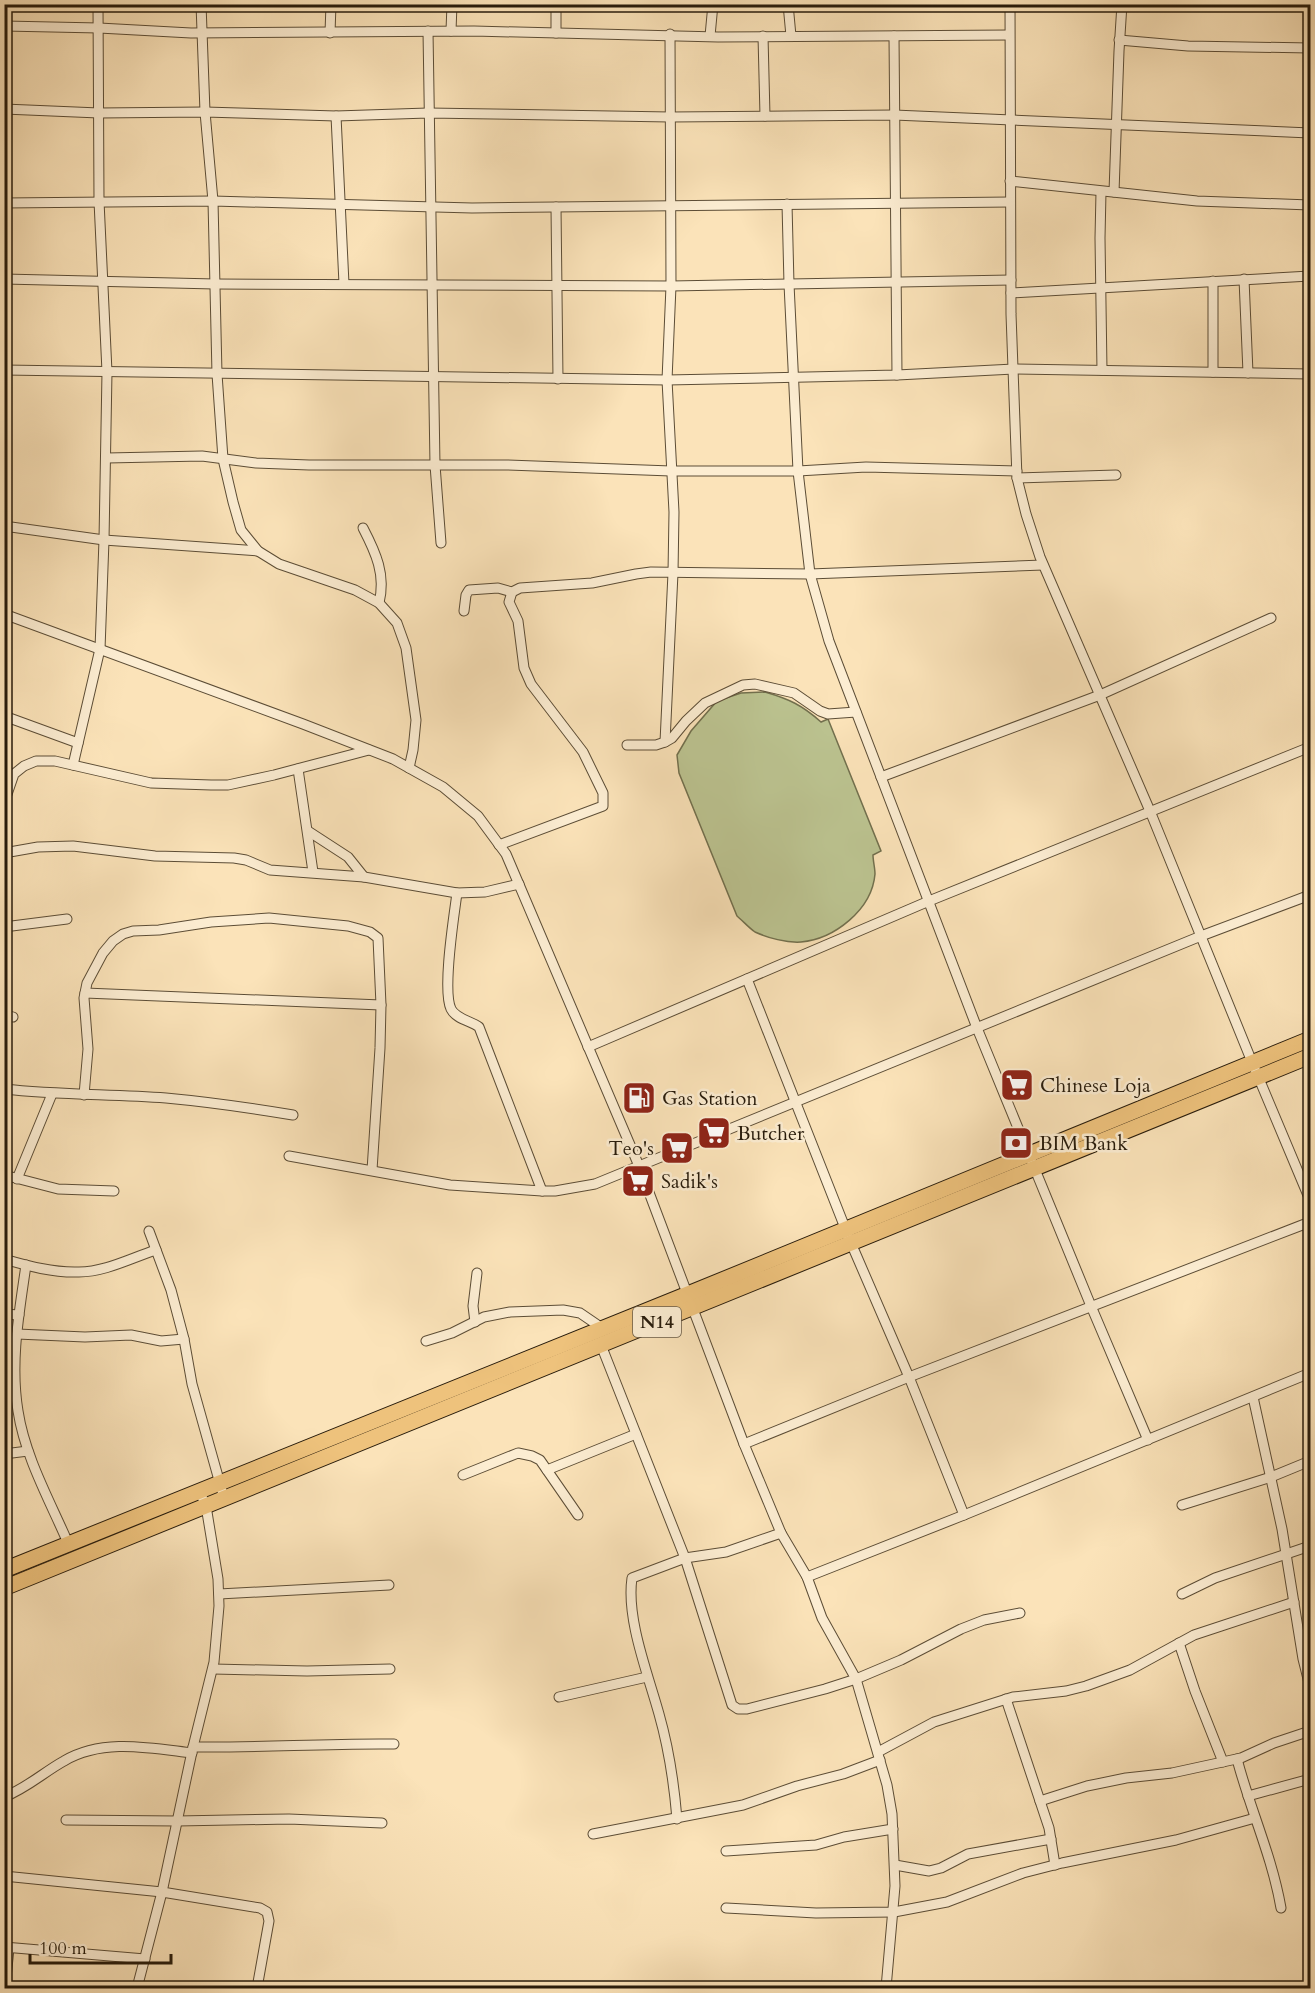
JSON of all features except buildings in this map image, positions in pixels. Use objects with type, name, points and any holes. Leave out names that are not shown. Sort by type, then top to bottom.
[{"type":"main road","name":"N14","points":[[848,1236],[1029,1153],[1311,1039]]},
{"type":"main road","name":"N14","points":[[4,1570],[218,1482],[504,1376],[601,1345],[691,1300],[848,1236],[1035,1168],[1311,1056]]},
{"type":"main road","name":"N14","points":[[4,1588],[206,1506],[504,1376],[602,1328],[691,1300]]},
{"type":"street","points":[[73,765],[100,649],[105,540],[107,372],[99,201],[98,4]]},
{"type":"street","points":[[201,4],[205,112],[213,201],[217,374],[223,459],[241,530],[258,551],[279,564],[355,590],[379,603],[397,623],[406,648],[416,720],[409,768]]},
{"type":"street","points":[[330,33],[331,4]]},
{"type":"street","points":[[451,31],[452,4]]},
{"type":"street","points":[[556,4],[556,33]]},
{"type":"street","points":[[710,36],[713,4]]},
{"type":"street","points":[[788,4],[791,36]]},
{"type":"street","points":[[1010,4],[1011,293],[1017,475],[1026,514],[1043,565],[1150,811],[1258,1077],[1311,1200]]},
{"type":"street","points":[[1114,192],[1122,4]]},
{"type":"street","points":[[4,26],[201,33],[451,31],[710,36],[1010,34]]},
{"type":"street","points":[[428,31],[429,207],[435,465],[441,543]]},
{"type":"street","points":[[665,742],[674,512],[667,380],[671,286],[670,34]]},
{"type":"street","points":[[763,36],[765,116]]},
{"type":"street","points":[[894,36],[897,375]]},
{"type":"street","points":[[1119,40],[1188,46],[1311,48]]},
{"type":"street","points":[[4,109],[99,113],[205,112],[336,116],[428,113],[670,117],[894,115],[1311,133]]},
{"type":"street","points":[[336,116],[344,284]]},
{"type":"street","points":[[1010,181],[1197,201],[1311,205]]},
{"type":"street","points":[[1101,192],[1102,370]]},
{"type":"street","points":[[4,203],[213,201],[429,207],[556,207],[1010,202]]},
{"type":"street","points":[[788,204],[792,376],[798,471],[810,574],[828,641],[977,1028],[1148,1440]]},
{"type":"street","points":[[556,207],[558,379]]},
{"type":"street","points":[[1011,293],[1311,276]]},
{"type":"street","points":[[4,279],[216,284],[671,286],[1011,280]]},
{"type":"street","points":[[1244,279],[1248,373]]},
{"type":"street","points":[[1213,281],[1213,372]]},
{"type":"street","points":[[4,370],[667,380],[897,375],[1014,369],[1311,374]]},
{"type":"street","points":[[107,458],[202,456],[309,465],[435,465],[671,471],[798,471],[866,466],[1017,475],[1116,475]]},
{"type":"street","points":[[4,526],[105,540],[258,551]]},
{"type":"street","points":[[363,528],[378,556],[381,575],[379,603]]},
{"type":"street","points":[[464,611],[469,590],[498,588],[512,592],[520,588],[592,583],[636,574],[810,574],[1043,565]]},
{"type":"street","points":[[499,845],[603,806],[604,802],[603,793],[583,752],[531,684],[524,668],[518,621],[509,602],[512,592]]},
{"type":"street","points":[[4,614],[369,750],[409,768],[443,787],[478,816],[506,854],[639,1166],[744,1444],[781,1533],[807,1577],[822,1618],[837,1641],[856,1679],[887,1785],[893,1829],[894,1912],[886,1989]]},
{"type":"street","points":[[881,777],[1100,695],[1271,618]]},
{"type":"street","points":[[627,746],[656,745],[665,742],[672,738],[705,703],[743,686],[755,684],[794,693],[828,714],[856,712]]},
{"type":"street","points":[[4,716],[78,743]]},
{"type":"street","points":[[588,1047],[929,901],[1311,747]]},
{"type":"street","points":[[4,803],[14,774],[24,766],[36,761],[55,761],[151,783],[228,785],[369,750]]},
{"type":"street","points":[[298,769],[313,872]]},
{"type":"street","points":[[308,831],[348,857],[364,877]]},
{"type":"street","points":[[4,853],[38,847],[73,846],[155,856],[234,858],[246,860],[270,870],[364,877],[457,893],[485,892],[519,885]]},
{"type":"street","points":[[457,893],[449,980],[451,1009],[456,1015],[479,1027],[542,1191]]},
{"type":"street","points":[[289,1155],[450,1185],[555,1191],[595,1184],[1201,936],[1311,895]]},
{"type":"street","points":[[84,1095],[88,1049],[85,993],[91,972],[103,953],[113,941],[123,934],[211,922],[269,918],[348,926],[374,934],[378,938],[381,1005],[379,1082],[372,1170]]},
{"type":"street","points":[[4,927],[67,919]]},
{"type":"street","points":[[747,979],[848,1236],[909,1377],[964,1515]]},
{"type":"street","points":[[85,993],[381,1005]]},
{"type":"street","points":[[4,1089],[52,1094],[163,1098],[293,1115]]},
{"type":"street","points":[[17,1179],[52,1094]]},
{"type":"street","points":[[4,1175],[58,1189],[114,1191]]},
{"type":"street","points":[[744,1444],[909,1377],[1311,1222]]},
{"type":"street","points":[[149,1231],[171,1290],[184,1339],[192,1384],[224,1498]]},
{"type":"street","points":[[4,1259],[27,1265],[78,1272],[96,1270],[156,1250]]},
{"type":"street","points":[[27,1265],[14,1370],[18,1412],[28,1451],[68,1544]]},
{"type":"street","points":[[475,1322],[473,1306],[477,1273]]},
{"type":"street","points":[[426,1341],[452,1333],[484,1317],[510,1312],[563,1310],[580,1313],[602,1328]]},
{"type":"street","points":[[4,1314],[19,1315]]},
{"type":"street","points":[[17,1334],[130,1335],[161,1341],[184,1339]]},
{"type":"street","points":[[601,1345],[664,1500],[732,1705],[738,1709],[747,1709],[856,1679],[901,1660],[961,1629],[984,1620],[1020,1613]]},
{"type":"street","points":[[807,1577],[1311,1373]]},
{"type":"street","points":[[1252,1398],[1271,1476],[1299,1634],[1311,1687]]},
{"type":"street","points":[[547,1470],[636,1434]]},
{"type":"street","points":[[4,1454],[28,1451]]},
{"type":"street","points":[[463,1475],[518,1453],[532,1456],[540,1460],[578,1515]]},
{"type":"street","points":[[1182,1505],[1311,1461]]},
{"type":"street","points":[[137,1989],[162,1892],[192,1750],[213,1669],[217,1638],[219,1594],[213,1540],[206,1506],[199,1490]]},
{"type":"street","points":[[677,1819],[669,1752],[647,1677],[634,1618],[632,1578],[685,1558],[726,1552],[781,1533]]},
{"type":"street","points":[[1182,1594],[1215,1578],[1311,1546]]},
{"type":"street","points":[[219,1594],[389,1585]]},
{"type":"street","points":[[593,1834],[742,1805],[797,1786],[843,1774],[879,1756],[934,1722],[1006,1699],[1086,1686],[1130,1670],[1194,1635],[1293,1602]]},
{"type":"street","points":[[1299,1634],[1311,1630]]},
{"type":"street","points":[[1179,1643],[1223,1762]]},
{"type":"street","points":[[213,1669],[307,1671],[390,1669]]},
{"type":"street","points":[[559,1697],[647,1677]]},
{"type":"street","points":[[1006,1699],[1040,1801],[1051,1839],[1055,1865]]},
{"type":"street","points":[[1040,1801],[1125,1778],[1172,1773],[1237,1759],[1311,1731]]},
{"type":"street","points":[[4,1797],[16,1792],[64,1760],[84,1751],[103,1747],[192,1750],[319,1743],[394,1744]]},
{"type":"street","points":[[1237,1759],[1276,1877],[1281,1908]]},
{"type":"street","points":[[1248,1796],[1311,1779]]},
{"type":"street","points":[[726,1908],[816,1913],[894,1912],[947,1902],[1023,1873],[1176,1840],[1255,1818]]},
{"type":"street","points":[[66,1820],[289,1819],[382,1823]]},
{"type":"street","points":[[726,1851],[816,1845],[844,1837],[893,1829]]},
{"type":"street","points":[[895,1865],[929,1871],[941,1868],[968,1854],[1051,1839]]},
{"type":"street","points":[[4,1876],[162,1892],[260,1908],[267,1912],[269,1921],[257,1989]]},
{"type":"street","points":[[5,1989],[7,1948],[145,1959]]},
{"type":"green space","points":[[765,692],[795,703],[821,722],[828,719],[881,851],[873,855],[875,874],[872,887],[859,911],[838,929],[814,940],[796,942],[772,938],[753,930],[737,916],[679,773],[677,755],[691,731],[717,701],[741,693]]},
{"type":"place","name":"Chinese Loja","points":[[1017,1085]]},
{"type":"place","name":"Gas Station","points":[[639,1098]]},
{"type":"place","name":"Butcher","points":[[714,1133]]},
{"type":"place","name":"BIM Bank","points":[[1016,1143]]},
{"type":"place","name":"Teo's","points":[[677,1148]]},
{"type":"place","name":"Sadik's","points":[[638,1181]]}]
